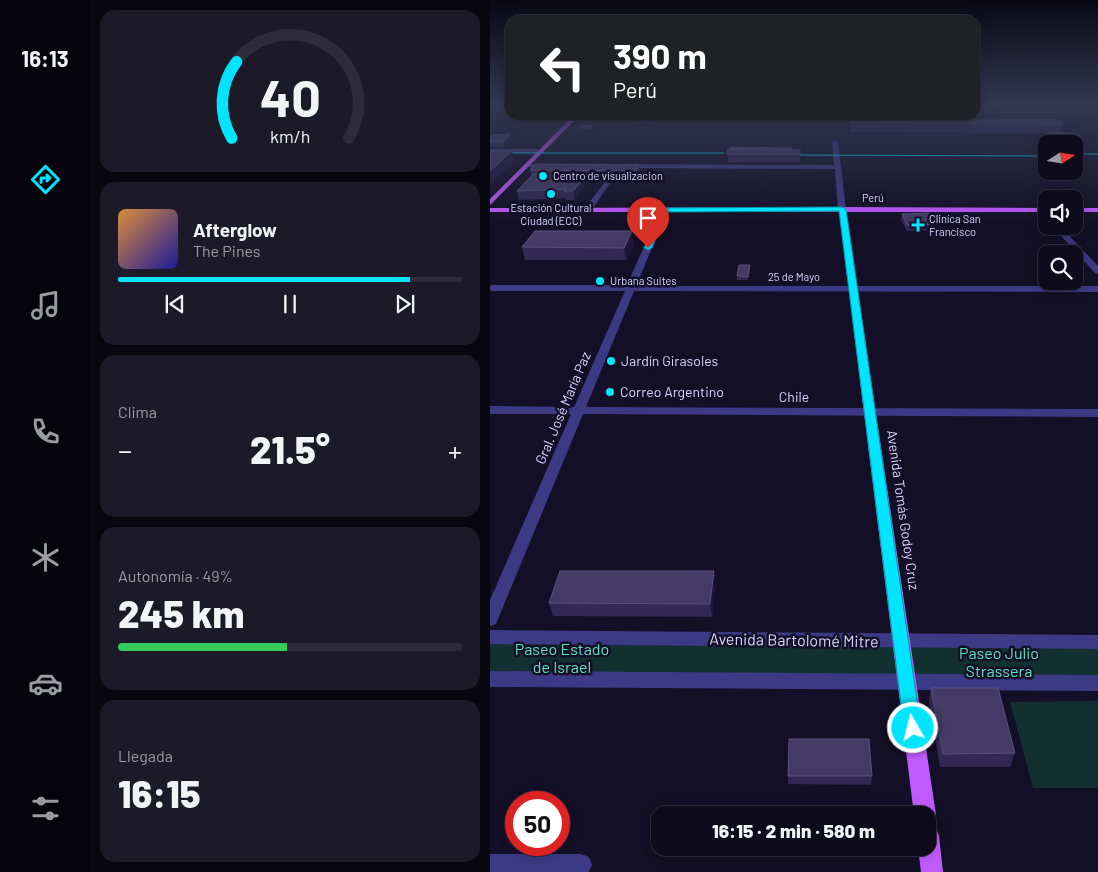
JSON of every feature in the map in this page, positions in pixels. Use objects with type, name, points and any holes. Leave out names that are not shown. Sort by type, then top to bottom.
[{"type":"main road","points":[[490,203],[548,144]]},
{"type":"main road","name":"Perú","points":[[490,210],[842,209],[1038,212]]},
{"type":"main road","name":"Avenida Tomás Godoy Cruz","points":[[842,209],[924,806]]},
{"type":"main road","points":[[1083,210],[1098,210]]},
{"type":"main road","points":[[930,856],[932,872]]},
{"type":"street","points":[[835,144],[842,209]]},
{"type":"street","points":[[490,151],[538,154]]},
{"type":"street","points":[[490,158],[538,154]]},
{"type":"street","points":[[527,166],[560,166]]},
{"type":"street","points":[[617,166],[838,167]]},
{"type":"street","points":[[588,210],[607,183]]},
{"type":"street","name":"Gral. José María Paz","points":[[490,619],[664,210]]},
{"type":"street","points":[[1064,235],[1098,271]]},
{"type":"street","name":"25 de Mayo","points":[[490,288],[1098,289]]},
{"type":"street","name":"Chile","points":[[490,410],[1098,414]]},
{"type":"street","name":"Avenida Bartolomé Mitre","points":[[490,637],[1098,642]]},
{"type":"street","points":[[490,679],[1098,683]]},
{"type":"street","points":[[490,865],[581,866]]},
{"type":"green space","name":"Paseo Estado de Israel","points":[[490,637],[1098,642],[1098,683],[490,679]]},
{"type":"green space","points":[[1098,701],[1098,788],[1033,788],[1010,702]]},
{"type":"building","points":[[730,147],[791,148],[791,150],[730,149]]},
{"type":"building","points":[[728,149],[800,150],[800,154],[727,154]]},
{"type":"building","points":[[490,151],[512,151],[490,171]]},
{"type":"building","points":[[536,164],[639,165],[636,171],[530,170]]},
{"type":"building","points":[[533,174],[543,174],[536,181],[583,179],[573,191],[564,191],[566,189],[517,191]]},
{"type":"building","points":[[929,213],[935,224],[907,225],[902,214]]},
{"type":"building","points":[[535,231],[632,231],[624,248],[522,247]]},
{"type":"building","points":[[739,265],[750,265],[748,277],[737,276]]},
{"type":"building","points":[[560,571],[714,571],[710,604],[549,603]]},
{"type":"building","points":[[931,688],[998,688],[1015,753],[943,754]]},
{"type":"building","points":[[789,739],[869,739],[872,776],[788,776]]},
{"type":"tram line","points":[[490,153],[724,153]]},
{"type":"tram line","points":[[1083,154],[1098,154]]},
{"type":"tram line","points":[[785,155],[1038,156]]},
{"type":"place","name":"Centro de visualizacion","points":[[543,176]]},
{"type":"place","name":"Estación Cultural Ciudad (ECC)","points":[[551,194]]},
{"type":"place","name":"Cliníca San Francisco","points":[[918,225]]},
{"type":"place","name":"Urbana Suites","points":[[600,281]]},
{"type":"place","name":"Jardín Girasoles","points":[[611,361]]},
{"type":"place","name":"Correo Argentino","points":[[610,392]]},
{"type":"route","points":[[648,248],[664,210],[842,209],[913,728]]},
{"type":"park label","name":"Paseo Julio Strassera","points":[[999,662]]}]
